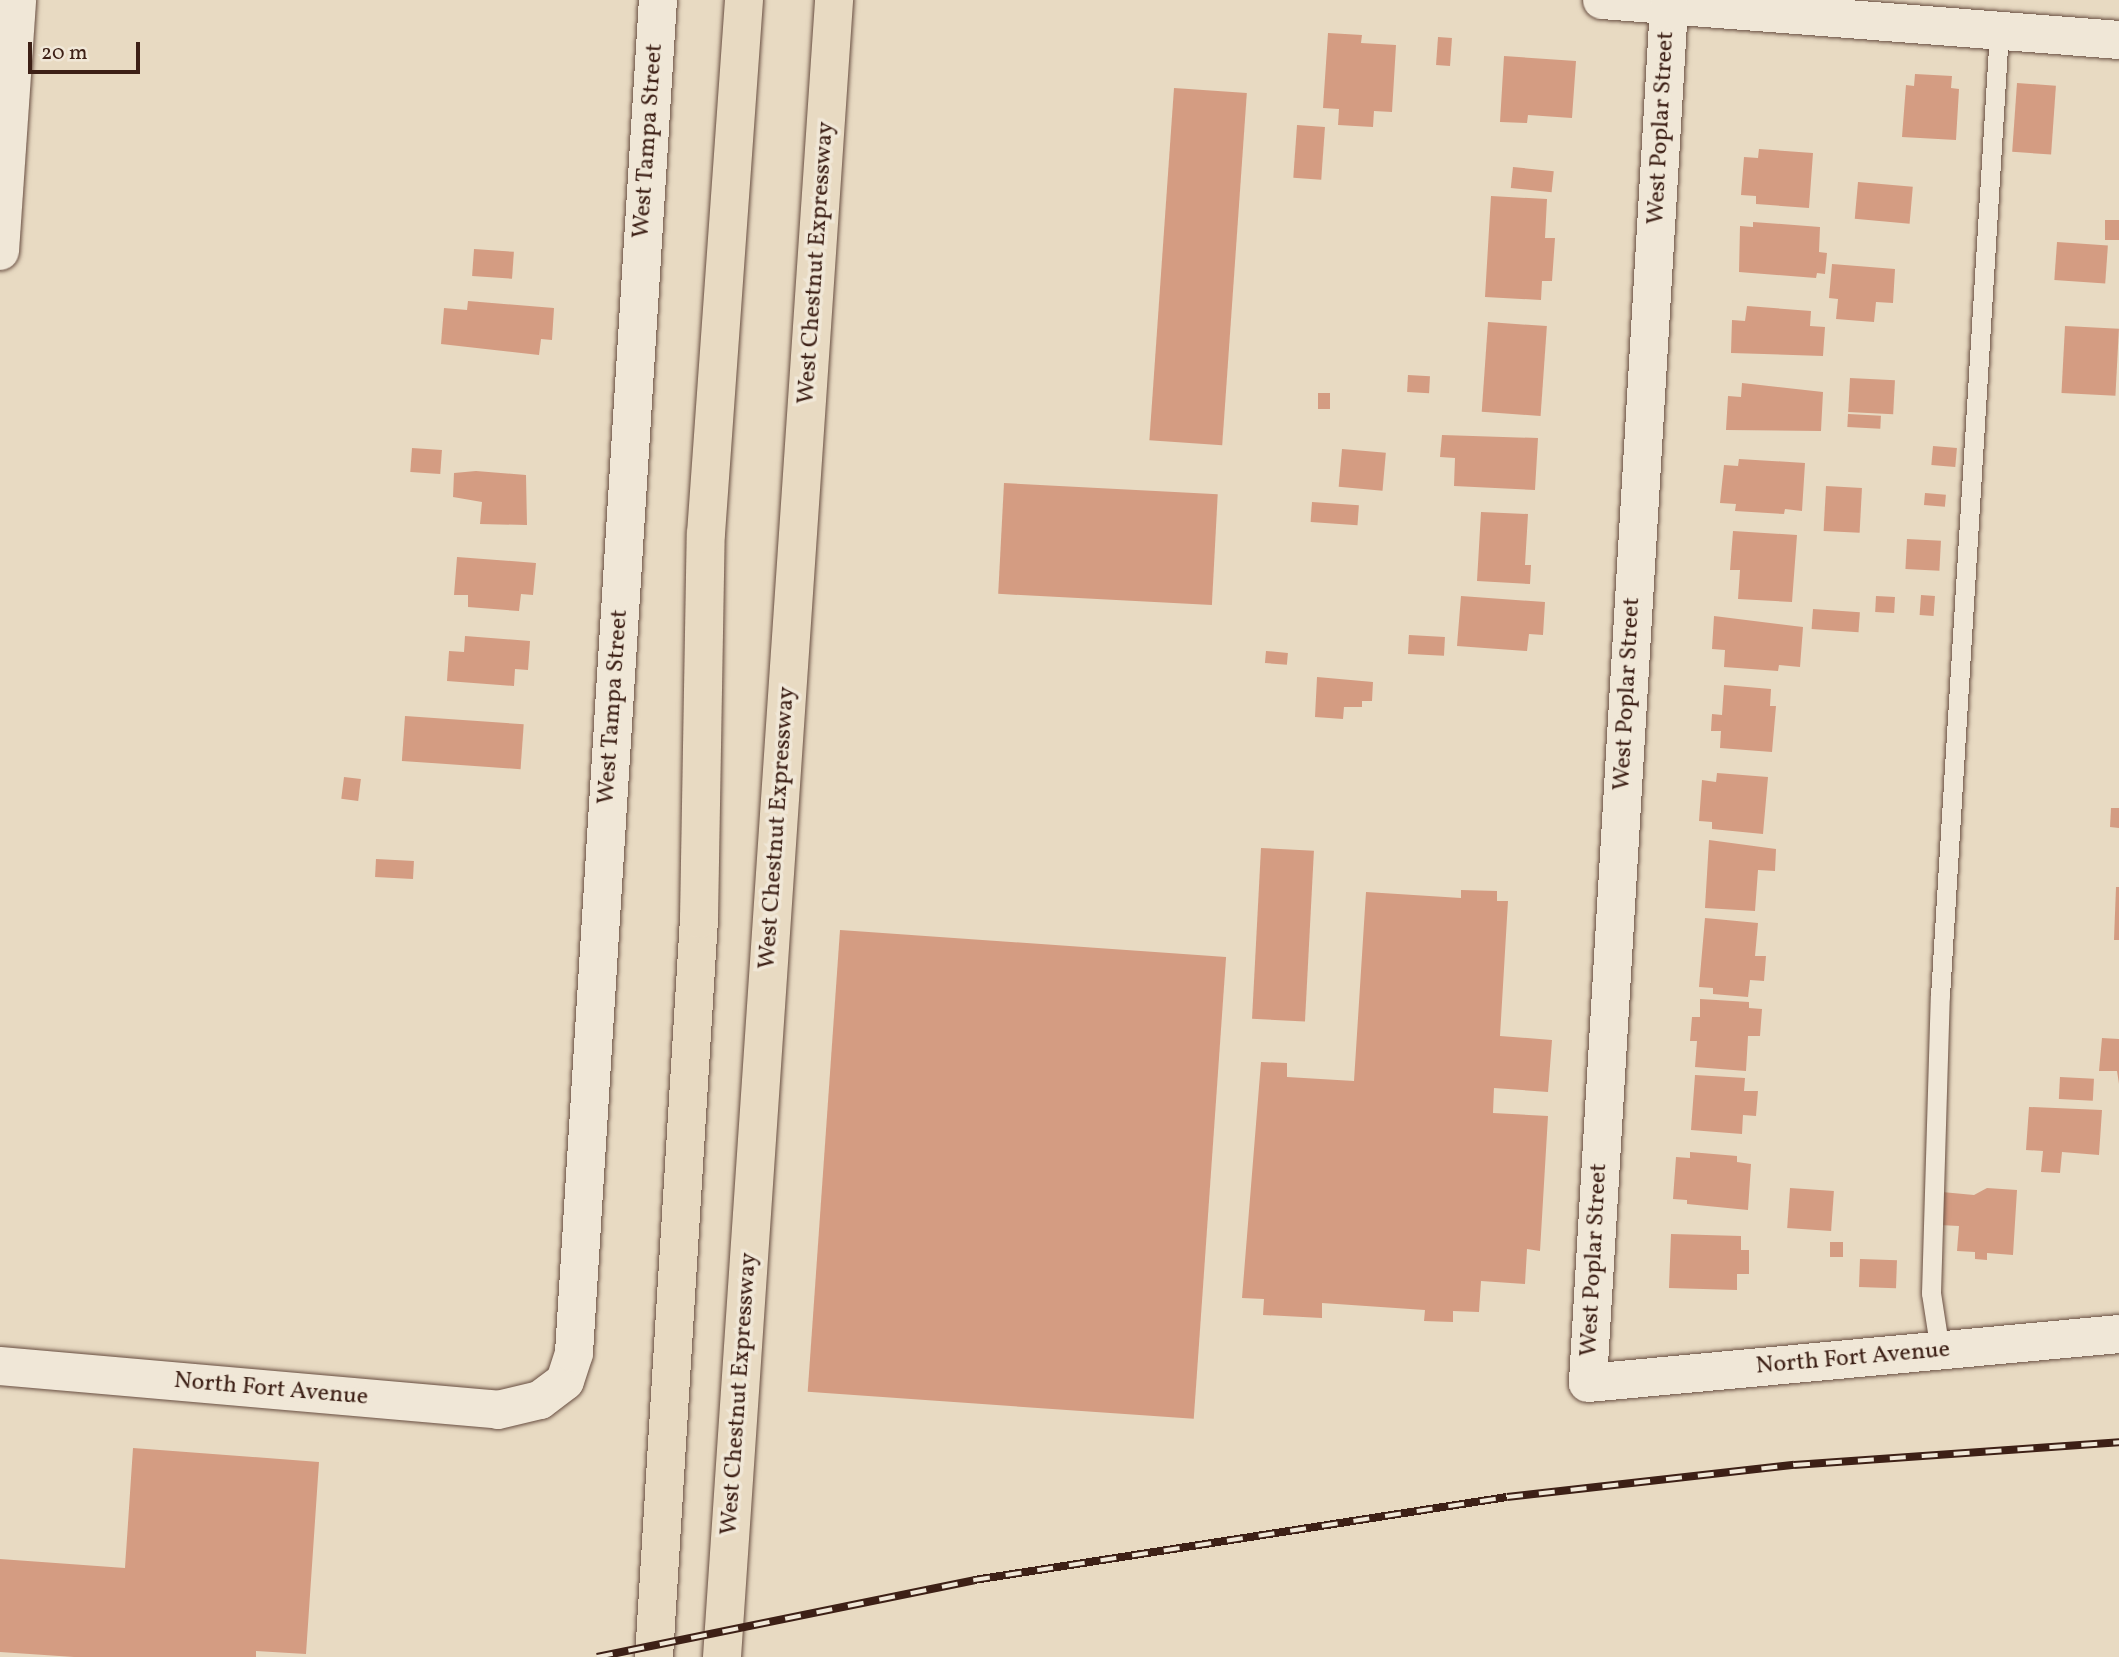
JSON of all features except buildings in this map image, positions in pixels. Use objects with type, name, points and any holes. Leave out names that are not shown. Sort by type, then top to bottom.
[{"type":"main road","points":[[654,1657],[699,919],[706,534],[744,0]]},
{"type":"main road","name":"West Chestnut Expressway","points":[[722,1657],[834,0]]},
{"type":"street","points":[[0,251],[17,0]]},
{"type":"street","name":"West Tampa Street","points":[[540,1400],[565,1381],[574,1353],[658,0]]},
{"type":"street","points":[[1602,0],[2119,40]]},
{"type":"street","name":"West Poplar Street","points":[[1587,1383],[1669,6]]},
{"type":"street","name":"North Fort Avenue","points":[[1587,1383],[2119,1335]]},
{"type":"street","name":"North Fort Avenue","points":[[0,1366],[498,1410],[540,1400]]},
{"type":"lane","points":[[1940,1351],[1931,1293],[1940,996],[1999,31]]},
{"type":"railway","points":[[597,1657],[974,1580],[1507,1497],[1794,1465],[2119,1442]]}]
